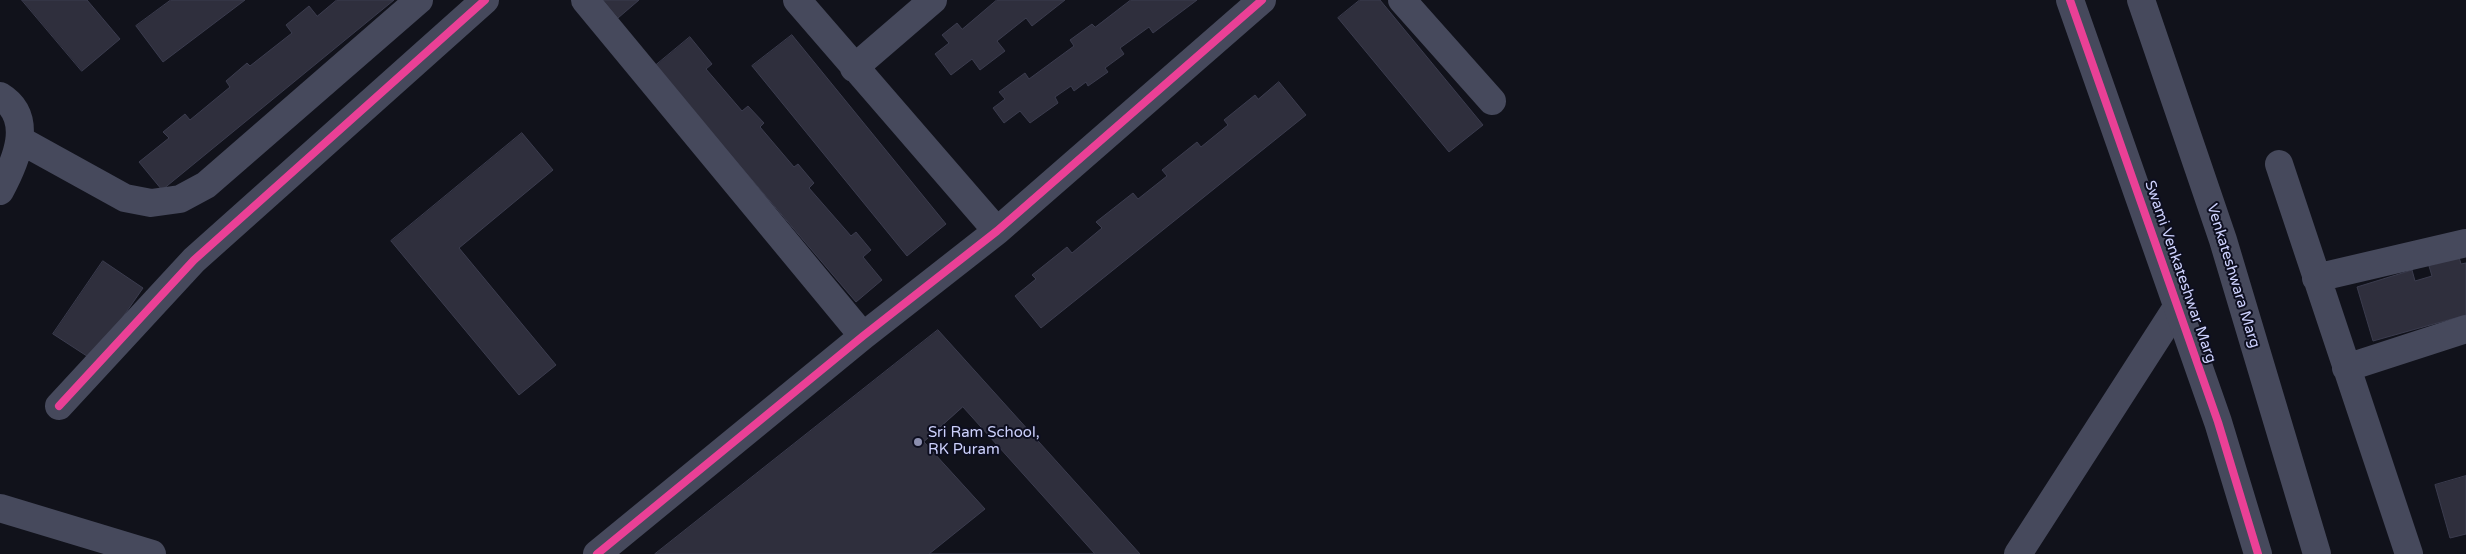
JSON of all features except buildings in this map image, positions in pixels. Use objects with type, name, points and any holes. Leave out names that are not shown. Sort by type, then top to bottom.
[{"type":"street","points":[[20,140],[125,198],[151,203],[180,199],[206,184],[419,0]]},
{"type":"street","points":[[59,406],[194,260],[485,0]]},
{"type":"street","points":[[585,0],[863,336]]},
{"type":"street","points":[[854,68],[933,0]]},
{"type":"street","points":[[597,554],[863,336],[996,231],[1262,0]]},
{"type":"street","points":[[1402,0],[1492,101]]},
{"type":"street","name":"Swami Venkateshwar Marg","points":[[2070,0],[2218,422],[2258,554]]},
{"type":"street","name":"Venkateshwara Marg","points":[[2141,0],[2223,240],[2317,554]]},
{"type":"street","points":[[799,1],[854,68],[996,231]]},
{"type":"street","points":[[0,96],[11,104],[18,117],[20,140],[13,166],[0,191]]},
{"type":"street","points":[[2279,164],[2409,554]]},
{"type":"street","points":[[2316,278],[2466,243]]},
{"type":"street","points":[[2018,554],[2177,306]]},
{"type":"street","points":[[2346,368],[2466,329]]},
{"type":"street","points":[[0,508],[152,554]]},
{"type":"cycle path","points":[[59,406],[194,260],[485,0]]},
{"type":"cycle path","points":[[597,554],[863,336],[997,231],[1262,0]]},
{"type":"cycle path","points":[[2070,0],[2218,422],[2258,554]]},
{"type":"place","name":"Sri Ram School, RK Puram","points":[[918,442]]}]
